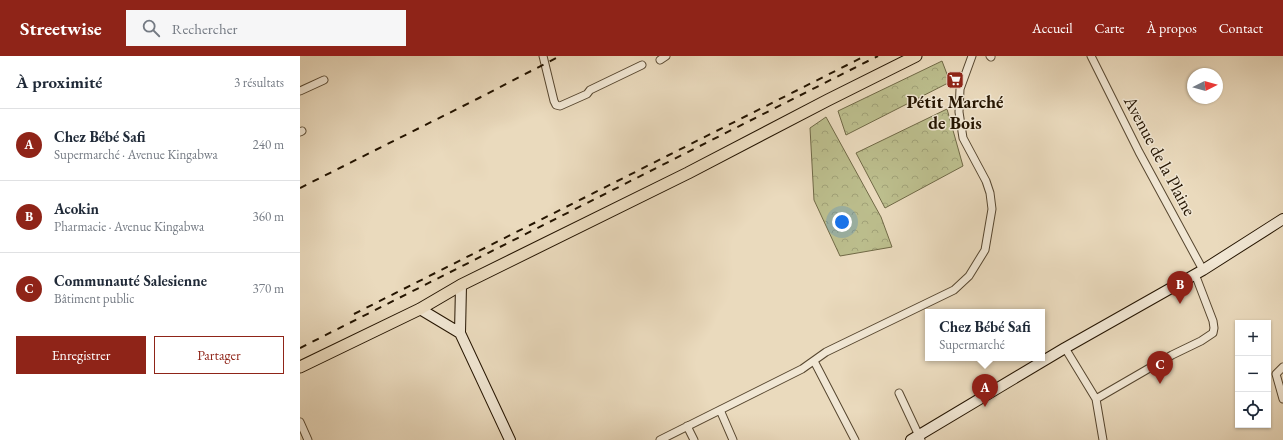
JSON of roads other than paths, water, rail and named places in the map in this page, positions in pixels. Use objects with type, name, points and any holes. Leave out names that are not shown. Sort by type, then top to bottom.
[{"type":"main road","points":[[300,367],[688,173],[916,56]]},
{"type":"street","points":[[543,56],[554,101],[556,105],[560,106],[587,94],[590,90],[642,65]]},
{"type":"street","points":[[660,440],[796,372],[826,352],[954,290],[969,276],[985,250],[992,209],[990,193],[986,181],[964,138],[959,112],[960,89],[972,56]]},
{"type":"street","name":"Avenue de la Plaine","points":[[1091,56],[1199,272],[1214,328],[1212,333],[1201,341],[1172,355],[1096,399]]},
{"type":"street","points":[[300,91],[324,80]]},
{"type":"street","points":[[1045,360],[1199,272],[1283,219]]},
{"type":"street","points":[[462,285],[460,333],[510,440]]},
{"type":"street","points":[[420,308],[460,333]]},
{"type":"street","points":[[1065,348],[1096,399],[1103,440]]},
{"type":"street","points":[[814,361],[855,440]]},
{"type":"street","points":[[899,393],[917,438],[1044,361]]},
{"type":"street","points":[[1283,367],[1276,374],[1283,399]]},
{"type":"street","points":[[720,410],[733,440]]},
{"type":"street","points":[[300,422],[308,440]]},
{"type":"street","points":[[687,426],[694,440]]},
{"type":"railway","points":[[300,188],[560,56]]},
{"type":"railway","points":[[354,314],[865,56]]},
{"type":"railway","points":[[300,348],[878,56]]},
{"type":"place","name":"Pétit Marché de Bois","points":[[955,80]]},
{"type":"place","name":"Acokin","points":[[1180,304]]},
{"type":"place","name":"Communauté Salesienne","points":[[1160,384]]},
{"type":"place","name":"Chez Bébé Safi","points":[[985,407]]}]
